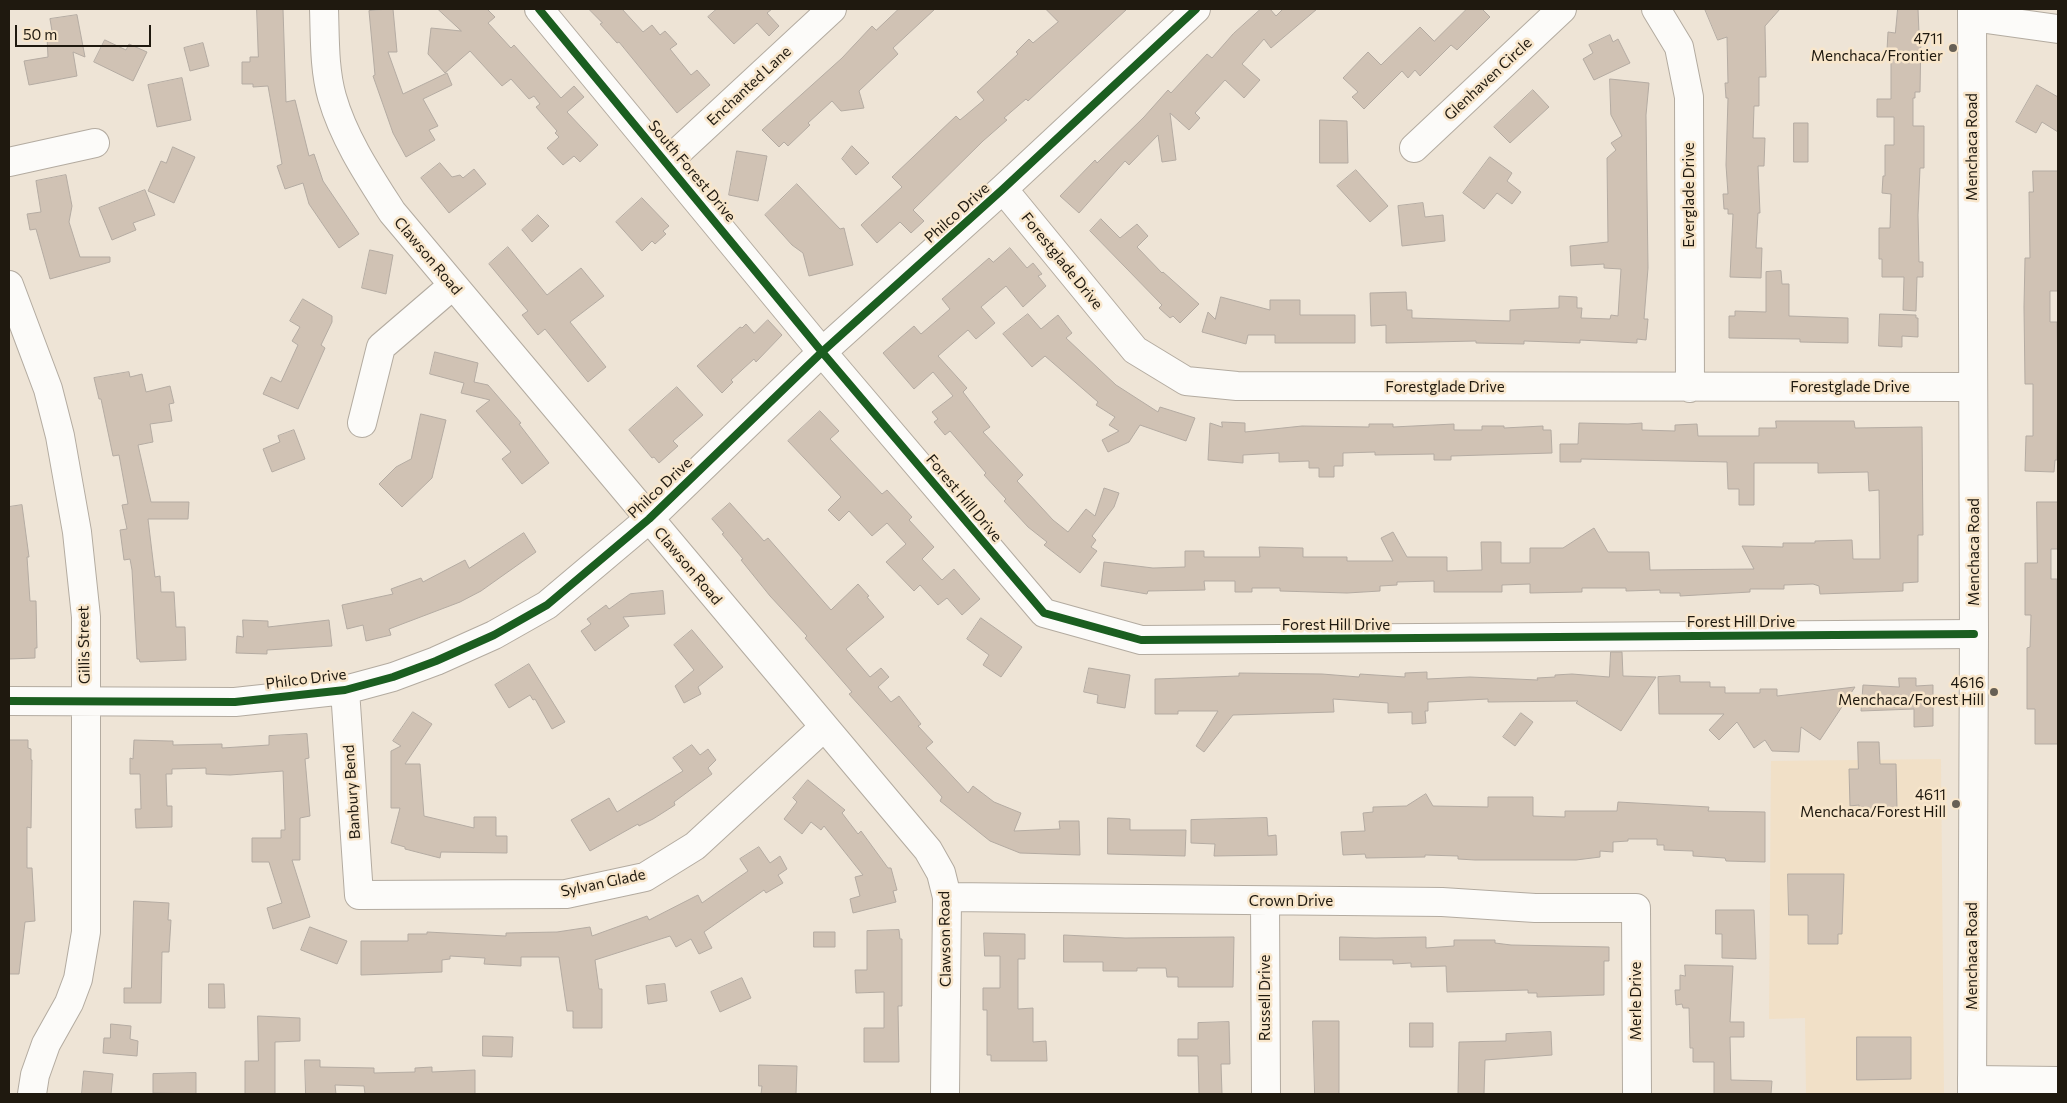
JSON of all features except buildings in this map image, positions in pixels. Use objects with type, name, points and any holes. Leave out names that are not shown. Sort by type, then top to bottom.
[{"type":"street","name":"Clawson Road","points":[[324,9],[325,41],[332,96],[355,153],[392,212],[823,728],[928,850],[941,874],[947,897],[945,1094]]},
{"type":"street","name":"South Forest Drive","points":[[539,9],[822,352]]},
{"type":"street","name":"Enchanted Lane","points":[[667,162],[832,9]]},
{"type":"street","name":"Philco Drive","points":[[9,701],[235,702],[345,690],[393,677],[427,664],[502,631],[547,605],[649,519],[822,352],[1004,189],[1196,9]]},
{"type":"street","name":"Glenhaven Circle","points":[[1414,148],[1562,9]]},
{"type":"street","name":"Everglade Drive","points":[[1656,9],[1679,47],[1689,97],[1690,388]]},
{"type":"street","points":[[1972,13],[2058,29]]},
{"type":"street","name":"Menchaca Road","points":[[1972,13],[1974,634],[1972,1087]]},
{"type":"street","points":[[9,162],[95,143]]},
{"type":"street","name":"Forestglade Drive","points":[[1004,189],[1135,350],[1186,381],[1237,386],[1973,387]]},
{"type":"street","name":"Gillis Street","points":[[9,285],[48,389],[60,436],[78,532],[85,608],[86,932],[84,956],[69,1003],[46,1044],[35,1075],[32,1094]]},
{"type":"street","points":[[362,423],[381,347],[452,286]]},
{"type":"street","name":"Forest Hill Drive","points":[[822,352],[1044,613],[1142,640],[1974,634]]},
{"type":"street","name":"Banbury Bend","points":[[345,690],[359,895]]},
{"type":"street","name":"Sylvan Glade","points":[[359,895],[566,894],[644,876],[695,846],[823,728]]},
{"type":"street","name":"Crown Drive","points":[[947,897],[1442,902],[1535,908],[1636,908]]},
{"type":"street","name":"Russell Drive","points":[[1265,901],[1266,1094]]},
{"type":"street","name":"Merle Drive","points":[[1636,908],[1637,1094]]},
{"type":"street","points":[[1972,1087],[2058,1082]]},
{"type":"shaded area","points":[[1941,759],[1944,1094],[1806,1094],[1805,1018],[1769,1019],[1771,761]]},
{"type":"cycle path","points":[[539,9],[822,352],[1044,613],[1141,640],[1974,634]]},
{"type":"cycle path","points":[[9,701],[235,702],[345,690],[393,677],[436,661],[494,635],[547,605],[649,519],[822,352],[1003,189],[1196,9]]},
{"type":"place","name":"4711 Menchaca/Frontier","points":[[1953,48]]},
{"type":"place","name":"4616 Menchaca/Forest Hill","points":[[1994,692]]},
{"type":"place","name":"4611 Menchaca/Forest Hill","points":[[1956,804]]}]
